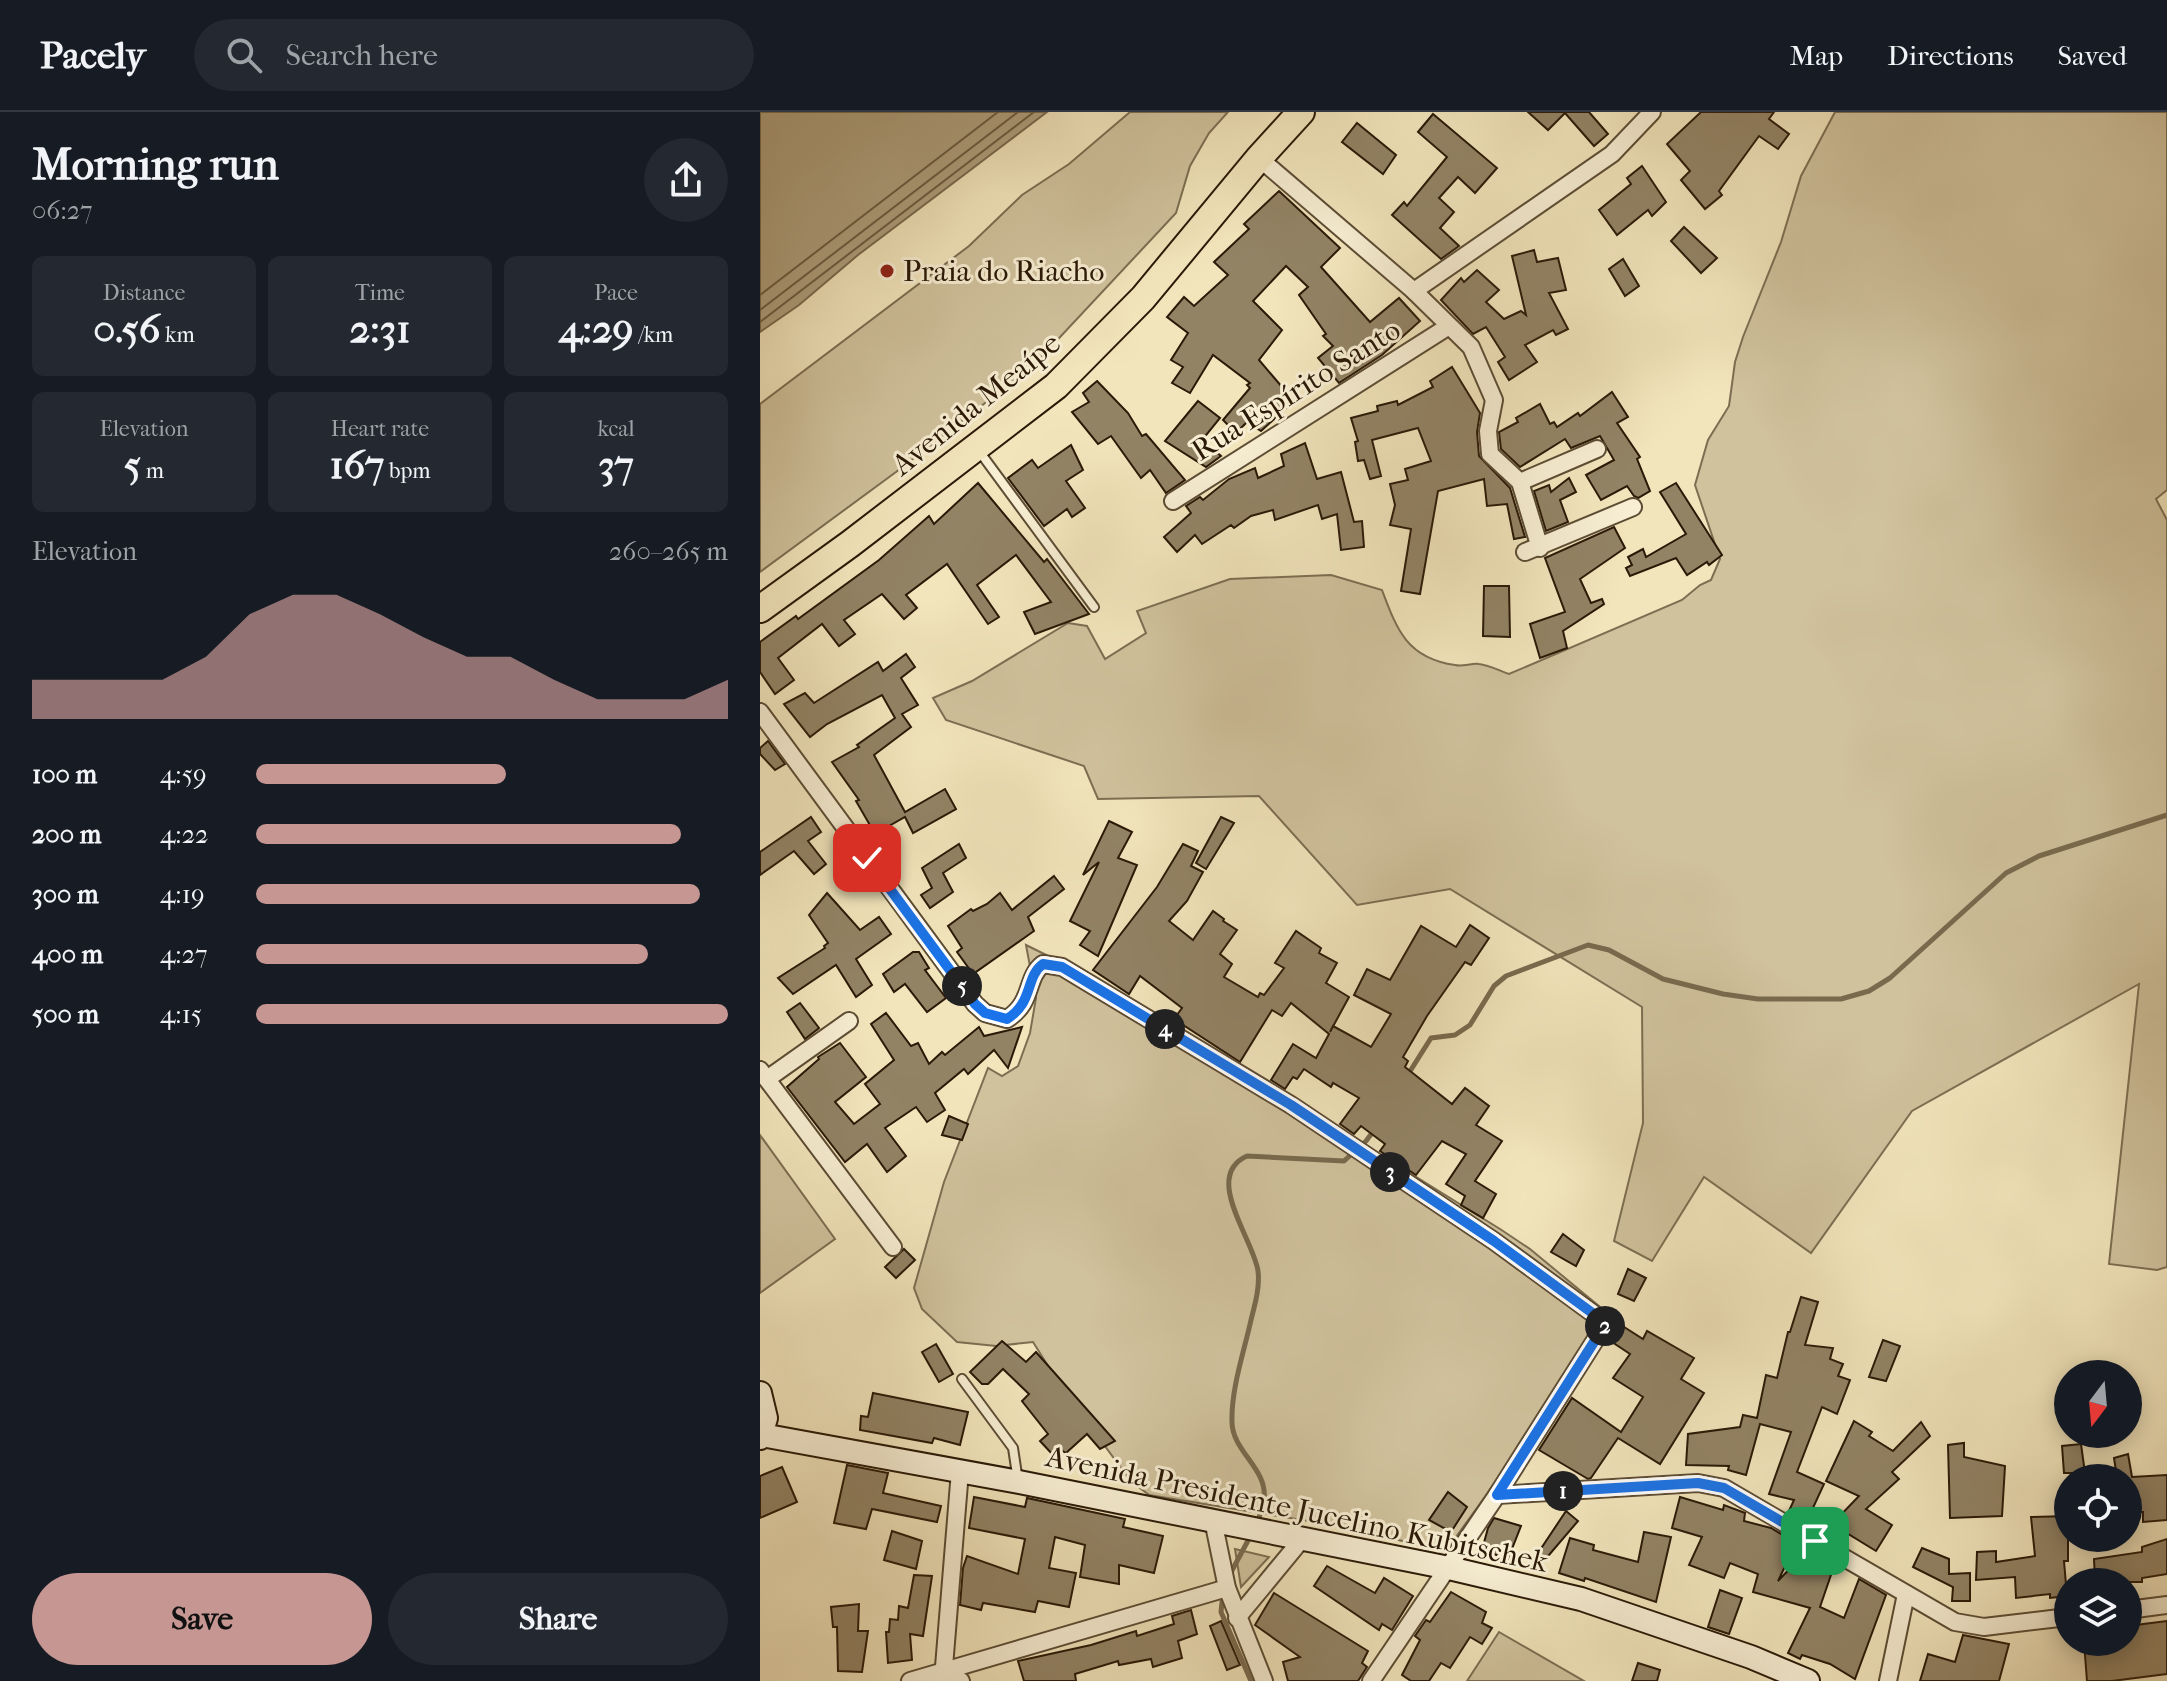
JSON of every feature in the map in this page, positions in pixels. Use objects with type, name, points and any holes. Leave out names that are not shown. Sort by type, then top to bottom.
[{"type":"main road","name":"Avenida Meaípe","points":[[760,609],[1056,386],[1143,298],[1301,112]]},
{"type":"street","name":"Rua Espírito Santo","points":[[1414,291],[1612,154],[1652,112]]},
{"type":"street","name":"Rua Espírito Santo","points":[[1259,158],[1414,291],[1471,347],[1494,400],[1488,431],[1490,454],[1520,482]]},
{"type":"street","name":"Rua Espírito Santo","points":[[1173,501],[1449,326]]},
{"type":"street","points":[[1597,449],[1520,482],[1532,550],[1633,507]]},
{"type":"street","points":[[760,712],[975,1004],[985,1013],[1007,1019],[1025,1003],[1036,969],[1043,964],[1062,967],[1291,1105],[1494,1241],[1606,1323],[1497,1495],[1371,1681]]},
{"type":"street","points":[[849,1021],[764,1074],[893,1247]]},
{"type":"street","points":[[760,1393],[766,1418],[761,1437]]},
{"type":"street","name":"Avenida Presidente Jucelino Kubitschek","points":[[761,1437],[1019,1482],[1449,1568],[1581,1599],[1751,1657],[1808,1681]]},
{"type":"street","points":[[943,1676],[960,1471]]},
{"type":"street","points":[[1497,1495],[1698,1483],[1724,1488],[1955,1622],[1984,1627],[2054,1619]]},
{"type":"street","points":[[1213,1520],[1227,1588],[1264,1681]]},
{"type":"street","points":[[1237,1618],[1303,1538]]},
{"type":"street","points":[[910,1681],[943,1676],[1227,1588]]},
{"type":"street","points":[[1888,1681],[1906,1594]]},
{"type":"street","points":[[2142,1608],[2167,1605]]},
{"type":"street","points":[[943,1676],[961,1681]]},
{"type":"lane","points":[[976,447],[1094,607]]},
{"type":"lane","points":[[962,1379],[1013,1448],[1019,1482]]},
{"type":"shaded area","points":[[1130,112],[1228,112],[1209,133],[1190,166],[1176,213],[1033,366],[760,572],[760,404],[969,246],[1022,195],[1069,164]]},
{"type":"shaded area","points":[[1835,112],[2167,112],[2167,490],[2156,499],[2167,520],[2167,1267],[2157,1270],[2109,1264],[2139,984],[1912,1111],[1811,1253],[1704,1177],[1652,1261],[1614,1241],[1643,1123],[1642,1007],[1450,889],[1357,905],[1259,796],[1098,799],[1084,766],[946,720],[933,698],[972,681],[1068,623],[1087,626],[1105,659],[1146,633],[1137,611],[1230,579],[1331,575],[1382,590],[1406,640],[1425,656],[1458,665],[1483,665],[1509,674],[1682,600],[1711,580],[1720,559],[1695,485],[1708,440],[1729,406],[1735,362],[1781,242],[1801,176]]},
{"type":"shaded area","points":[[1026,945],[1107,985],[1500,1229],[1530,1249],[1611,1316],[1583,1362],[1445,1552],[1352,1528],[1149,1495],[1130,1480],[1062,1388],[1033,1342],[996,1346],[957,1342],[922,1309],[914,1288],[944,1182],[988,1068],[1002,1076],[1018,1066],[1030,1033],[1036,998]]},
{"type":"shaded area","points":[[760,1135],[835,1239],[760,1293]]},
{"type":"shaded area","points":[[1235,1549],[1269,1557],[1241,1587]]},
{"type":"shaded area","points":[[1499,1632],[1584,1681],[1467,1681]]},
{"type":"water","points":[[760,112],[1047,112],[760,332]]},
{"type":"building","points":[[1528,112],[1589,112],[1608,134],[1594,146],[1565,113],[1548,130]]},
{"type":"building","points":[[1701,112],[1774,112],[1769,119],[1789,134],[1778,149],[1759,136],[1719,191],[1722,195],[1705,209],[1681,180],[1690,171],[1667,144]]},
{"type":"building","points":[[1433,114],[1497,168],[1475,193],[1458,177],[1439,198],[1454,212],[1440,228],[1459,246],[1441,259],[1392,215],[1404,202],[1407,206],[1447,157],[1418,132]]},
{"type":"building","points":[[1357,123],[1396,155],[1383,174],[1342,142]]},
{"type":"building","points":[[1642,166],[1666,202],[1652,216],[1648,210],[1617,235],[1599,210],[1631,184],[1627,178]]},
{"type":"building","points":[[1279,191],[1340,248],[1321,267],[1370,322],[1399,298],[1420,321],[1382,355],[1339,383],[1318,358],[1333,346],[1323,336],[1326,334],[1299,295],[1308,287],[1286,266],[1253,301],[1282,330],[1259,360],[1294,401],[1261,431],[1247,422],[1236,433],[1223,420],[1250,388],[1247,385],[1250,383],[1213,355],[1190,393],[1172,383],[1183,367],[1171,360],[1188,333],[1167,317],[1184,297],[1194,306],[1228,275],[1214,262],[1249,229],[1244,224]]},
{"type":"building","points":[[1684,227],[1717,258],[1701,273],[1671,241]]},
{"type":"building","points":[[1534,250],[1537,262],[1558,258],[1566,290],[1549,293],[1568,329],[1556,335],[1553,330],[1525,345],[1537,362],[1509,380],[1498,362],[1505,357],[1486,327],[1473,334],[1441,300],[1461,278],[1464,282],[1477,270],[1499,290],[1486,302],[1504,319],[1521,311],[1526,315],[1512,256]]},
{"type":"building","points":[[1623,259],[1639,286],[1625,296],[1609,269]]},
{"type":"building","points":[[1452,367],[1480,413],[1477,432],[1479,456],[1510,488],[1525,537],[1514,539],[1507,504],[1487,506],[1484,479],[1438,491],[1420,594],[1401,591],[1411,529],[1390,525],[1395,505],[1390,484],[1408,480],[1405,469],[1431,461],[1418,428],[1372,440],[1381,476],[1370,479],[1364,460],[1358,461],[1355,442],[1358,441],[1351,418],[1378,411],[1377,406],[1397,401],[1398,405],[1433,387],[1430,381]]},
{"type":"building","points":[[1097,381],[1128,413],[1142,436],[1146,434],[1185,480],[1166,493],[1150,470],[1141,478],[1111,436],[1098,444],[1072,412],[1089,402],[1083,393]]},
{"type":"building","points":[[1612,392],[1628,417],[1617,423],[1640,457],[1637,459],[1650,491],[1638,498],[1627,486],[1601,500],[1586,475],[1614,460],[1600,436],[1571,448],[1565,439],[1520,467],[1501,449],[1499,432],[1518,422],[1516,418],[1540,404],[1550,424],[1554,422],[1557,427],[1578,413],[1580,416]]},
{"type":"building","points":[[1198,401],[1220,418],[1202,440],[1221,456],[1206,467],[1165,441]]},
{"type":"building","points":[[1305,443],[1317,479],[1341,472],[1354,522],[1362,521],[1364,547],[1341,550],[1337,514],[1322,519],[1318,505],[1275,520],[1273,510],[1251,516],[1202,544],[1195,535],[1177,552],[1164,537],[1191,513],[1186,506],[1200,497],[1203,500],[1229,479],[1255,468],[1258,478],[1284,466],[1281,454]]},
{"type":"building","points":[[1071,445],[1083,470],[1066,481],[1085,508],[1072,517],[1067,509],[1044,526],[1008,478],[1032,460],[1038,468]]},
{"type":"building","points":[[1569,478],[1576,492],[1560,500],[1568,522],[1546,531],[1534,491],[1549,485],[1551,492]]},
{"type":"building","points":[[978,483],[1044,562],[1047,559],[1089,614],[1035,634],[1024,612],[1051,602],[1016,555],[977,585],[999,617],[988,624],[947,564],[906,595],[917,608],[904,619],[882,594],[844,620],[855,634],[839,646],[822,624],[778,658],[794,680],[775,694],[760,672],[760,642],[796,616],[798,619],[879,560],[929,516],[934,524]]},
{"type":"building","points":[[1676,483],[1722,555],[1687,575],[1676,558],[1630,576],[1626,568],[1632,565],[1628,557],[1643,549],[1646,557],[1686,534],[1660,492]]},
{"type":"building","points":[[1614,527],[1625,548],[1580,579],[1591,603],[1602,599],[1604,604],[1563,631],[1567,648],[1540,658],[1530,624],[1565,612],[1545,558]]},
{"type":"building","points":[[1484,586],[1509,586],[1510,637],[1483,636]]},
{"type":"building","points":[[906,654],[915,667],[901,678],[918,705],[902,714],[911,727],[874,755],[905,812],[945,789],[956,809],[913,833],[905,817],[875,834],[856,801],[859,800],[832,762],[859,747],[857,745],[895,718],[882,695],[827,724],[810,737],[784,704],[805,693],[814,703],[878,662],[883,671]]},
{"type":"building","points":[[768,741],[785,764],[775,770],[760,754],[760,748]]},
{"type":"building","points":[[811,817],[821,832],[808,841],[826,864],[814,874],[794,851],[760,875],[760,852]]},
{"type":"building","points":[[1221,817],[1234,823],[1206,869],[1196,863]]},
{"type":"building","points":[[1109,821],[1132,832],[1118,858],[1137,865],[1098,956],[1080,945],[1090,931],[1070,921],[1099,862],[1083,875]]},
{"type":"building","points":[[959,844],[966,858],[943,873],[953,892],[930,908],[921,895],[932,888],[922,868]]},
{"type":"building","points":[[1183,844],[1198,851],[1191,866],[1203,872],[1187,901],[1169,921],[1193,940],[1213,911],[1237,930],[1220,954],[1232,964],[1224,977],[1258,997],[1260,993],[1264,995],[1284,968],[1275,963],[1296,931],[1321,948],[1319,953],[1337,963],[1326,983],[1349,997],[1333,1026],[1371,1047],[1391,1014],[1354,995],[1367,969],[1390,980],[1421,926],[1456,947],[1470,925],[1489,938],[1471,965],[1465,962],[1403,1057],[1408,1061],[1405,1067],[1452,1104],[1465,1088],[1489,1106],[1476,1125],[1502,1141],[1475,1181],[1496,1194],[1483,1218],[1461,1205],[1465,1196],[1446,1184],[1466,1154],[1442,1141],[1416,1175],[1380,1151],[1385,1144],[1361,1126],[1354,1134],[1340,1124],[1359,1098],[1333,1083],[1331,1087],[1304,1069],[1297,1079],[1293,1077],[1285,1089],[1271,1080],[1293,1044],[1316,1058],[1329,1034],[1291,1003],[1282,1016],[1272,1010],[1240,1062],[1174,1019],[1182,1008],[1140,976],[1129,994],[1093,970],[1157,887]]},
{"type":"building","points":[[1054,876],[1064,889],[1028,917],[1034,931],[973,974],[957,952],[962,948],[948,926],[1000,893],[1012,910]]},
{"type":"building","points":[[827,893],[860,930],[879,917],[891,934],[856,959],[872,985],[856,997],[836,965],[793,994],[778,978],[828,943],[809,915]]},
{"type":"building","points":[[913,952],[919,952],[929,968],[925,970],[946,998],[927,1012],[905,984],[894,992],[883,974]]},
{"type":"building","points":[[800,1003],[819,1028],[805,1039],[787,1012]]},
{"type":"building","points":[[886,1013],[911,1046],[918,1043],[929,1064],[979,1027],[984,1036],[1022,1027],[1008,1068],[994,1050],[968,1074],[964,1069],[935,1093],[945,1110],[927,1122],[916,1107],[885,1128],[906,1156],[887,1172],[867,1144],[845,1162],[787,1087],[818,1057],[840,1043],[866,1077],[835,1102],[854,1124],[880,1104],[865,1084],[894,1060],[871,1024]]},
{"type":"building","points":[[949,1116],[968,1124],[962,1140],[942,1135]]},
{"type":"building","points":[[1563,1234],[1584,1250],[1576,1266],[1551,1252]]},
{"type":"building","points":[[904,1249],[915,1260],[896,1278],[885,1267]]},
{"type":"building","points":[[1628,1269],[1646,1278],[1634,1301],[1618,1294]]},
{"type":"building","points":[[1801,1297],[1818,1302],[1805,1345],[1833,1348],[1830,1359],[1843,1364],[1838,1376],[1850,1380],[1837,1414],[1822,1407],[1797,1472],[1824,1484],[1806,1523],[1788,1513],[1794,1500],[1769,1494],[1791,1432],[1760,1424],[1746,1475],[1728,1470],[1729,1466],[1686,1465],[1688,1434],[1740,1427],[1743,1415],[1757,1418],[1766,1375],[1777,1378],[1788,1332]]},
{"type":"building","points":[[1621,1325],[1643,1339],[1647,1331],[1694,1358],[1681,1379],[1704,1393],[1660,1464],[1618,1438],[1588,1479],[1539,1450],[1572,1398],[1621,1432],[1643,1397],[1613,1378],[1630,1354],[1609,1340]]},
{"type":"building","points":[[1883,1340],[1900,1346],[1886,1381],[1869,1377]]},
{"type":"building","points":[[1002,1341],[1026,1362],[1036,1352],[1115,1441],[1100,1449],[1087,1434],[1066,1453],[1061,1450],[1054,1456],[1040,1441],[1048,1434],[1022,1401],[1029,1394],[1003,1369],[988,1384],[982,1384],[970,1372]]},
{"type":"building","points":[[936,1344],[953,1374],[939,1382],[922,1352]]},
{"type":"building","points":[[873,1393],[968,1412],[960,1445],[934,1438],[932,1443],[860,1430],[861,1416],[868,1417]]},
{"type":"building","points":[[1854,1421],[1872,1432],[1869,1436],[1893,1451],[1921,1422],[1930,1436],[1892,1472],[1899,1479],[1866,1509],[1892,1525],[1876,1551],[1832,1524],[1859,1496],[1826,1481]]},
{"type":"building","points":[[1964,1443],[1964,1457],[2005,1466],[2002,1516],[1950,1518],[1948,1445]]},
{"type":"building","points":[[2062,1448],[2082,1448],[2084,1464],[2063,1464]]},
{"type":"building","points":[[2128,1454],[2130,1464],[2115,1464],[2114,1458]]},
{"type":"building","points":[[847,1465],[888,1473],[883,1493],[941,1506],[937,1522],[872,1509],[866,1529],[834,1523]]},
{"type":"building","points":[[782,1467],[797,1502],[760,1518],[760,1476]]},
{"type":"building","points":[[2167,1475],[2167,1520],[2143,1522],[2142,1476]]},
{"type":"building","points":[[1448,1492],[1467,1507],[1451,1532],[1429,1520]]},
{"type":"building","points":[[974,1497],[1025,1507],[1027,1498],[1125,1519],[1123,1527],[1163,1536],[1154,1573],[1119,1565],[1119,1584],[1080,1577],[1085,1545],[1055,1537],[1049,1568],[1076,1573],[1069,1607],[1038,1601],[1035,1612],[983,1603],[981,1610],[960,1605],[967,1556],[1018,1574],[1025,1539],[969,1528]]},
{"type":"building","points":[[1680,1497],[1723,1510],[1724,1505],[1745,1513],[1744,1521],[1771,1528],[1796,1543],[1778,1581],[1798,1560],[1833,1569],[1820,1607],[1844,1618],[1859,1579],[1886,1595],[1855,1679],[1830,1664],[1802,1655],[1800,1659],[1788,1653],[1810,1608],[1753,1592],[1758,1574],[1730,1563],[1724,1578],[1689,1565],[1702,1537],[1672,1528]]},
{"type":"building","points":[[1566,1511],[1578,1521],[1543,1562],[1536,1556]]},
{"type":"building","points":[[2054,1516],[2054,1552],[2068,1552],[2065,1568],[2054,1568],[2054,1598],[2050,1598],[2050,1594],[2016,1598],[2015,1577],[1976,1580],[1977,1552],[1996,1551],[1996,1562],[2035,1556],[2031,1517]]},
{"type":"building","points":[[1494,1518],[1521,1526],[1508,1559],[1482,1550]]},
{"type":"building","points":[[892,1531],[922,1541],[916,1569],[884,1560]]},
{"type":"building","points":[[1644,1532],[1671,1537],[1656,1602],[1585,1578],[1584,1581],[1559,1573],[1570,1538],[1594,1545],[1593,1550],[1638,1562]]},
{"type":"building","points":[[2167,1539],[2167,1574],[2142,1578],[2142,1568],[2094,1568],[2094,1559],[2142,1552],[2142,1547]]},
{"type":"building","points":[[1922,1548],[1949,1559],[1949,1574],[1970,1573],[1970,1601],[1952,1601],[1953,1587],[1913,1567]]},
{"type":"building","points":[[1327,1566],[1375,1593],[1384,1578],[1413,1596],[1392,1630],[1382,1624],[1379,1630],[1314,1586]]},
{"type":"building","points":[[914,1575],[932,1576],[923,1636],[910,1634],[912,1660],[888,1663],[886,1632],[889,1632],[890,1619],[898,1620],[899,1606],[908,1608]]},
{"type":"building","points":[[1720,1590],[1742,1598],[1729,1634],[1708,1627]]},
{"type":"building","points":[[1451,1592],[1486,1612],[1482,1623],[1492,1628],[1482,1644],[1470,1637],[1450,1668],[1441,1663],[1429,1681],[1411,1681],[1402,1675],[1420,1640],[1415,1636],[1426,1620],[1430,1622]]},
{"type":"building","points":[[1274,1593],[1368,1651],[1362,1663],[1367,1667],[1358,1681],[1288,1681],[1283,1662],[1300,1657],[1255,1625]]},
{"type":"building","points":[[859,1604],[858,1631],[868,1631],[862,1672],[838,1671],[837,1627],[833,1627],[831,1607]]},
{"type":"building","points":[[1191,1610],[1197,1634],[1178,1641],[1182,1658],[1153,1667],[1151,1659],[1119,1665],[1118,1661],[1075,1674],[1076,1681],[1024,1681],[1018,1661],[1091,1645],[1136,1631],[1137,1636],[1174,1624],[1172,1616]]},
{"type":"building","points":[[1221,1621],[1240,1665],[1227,1670],[1210,1626]]},
{"type":"building","points":[[2167,1621],[2167,1674],[2087,1681],[2085,1656],[2142,1656],[2142,1624]]},
{"type":"building","points":[[1963,1635],[2009,1644],[1999,1681],[1920,1681],[1928,1654],[1955,1662]]},
{"type":"building","points":[[1638,1663],[1660,1670],[1657,1681],[1632,1681]]},
{"type":"waterway","points":[[1407,1076],[1431,1038],[1455,1035],[1470,1025],[1494,986],[1506,976],[1588,945],[1609,950],[1663,979],[1723,994],[1758,999],[1841,999],[1869,991],[1890,978],[2006,873],[2039,856],[2167,815]]},
{"type":"waterway","points":[[1257,1523],[1264,1502],[1264,1488],[1238,1442],[1232,1409],[1257,1296],[1258,1271],[1234,1209],[1229,1178],[1234,1165],[1247,1156],[1344,1161],[1375,1129]]},
{"type":"waterway","points":[[1229,1576],[1251,1535]]},
{"type":"waterway","points":[[1223,1593],[1221,1612],[1251,1681]]},
{"type":"place","name":"Praia do Riacho","points":[[887,271]]},
{"type":"route","points":[[867,858],[975,1004],[985,1013],[1007,1019],[1025,1003],[1036,969],[1052,963],[1062,967],[1291,1105],[1494,1241],[1606,1323],[1497,1495],[1698,1483],[1724,1488],[1815,1541]]}]
